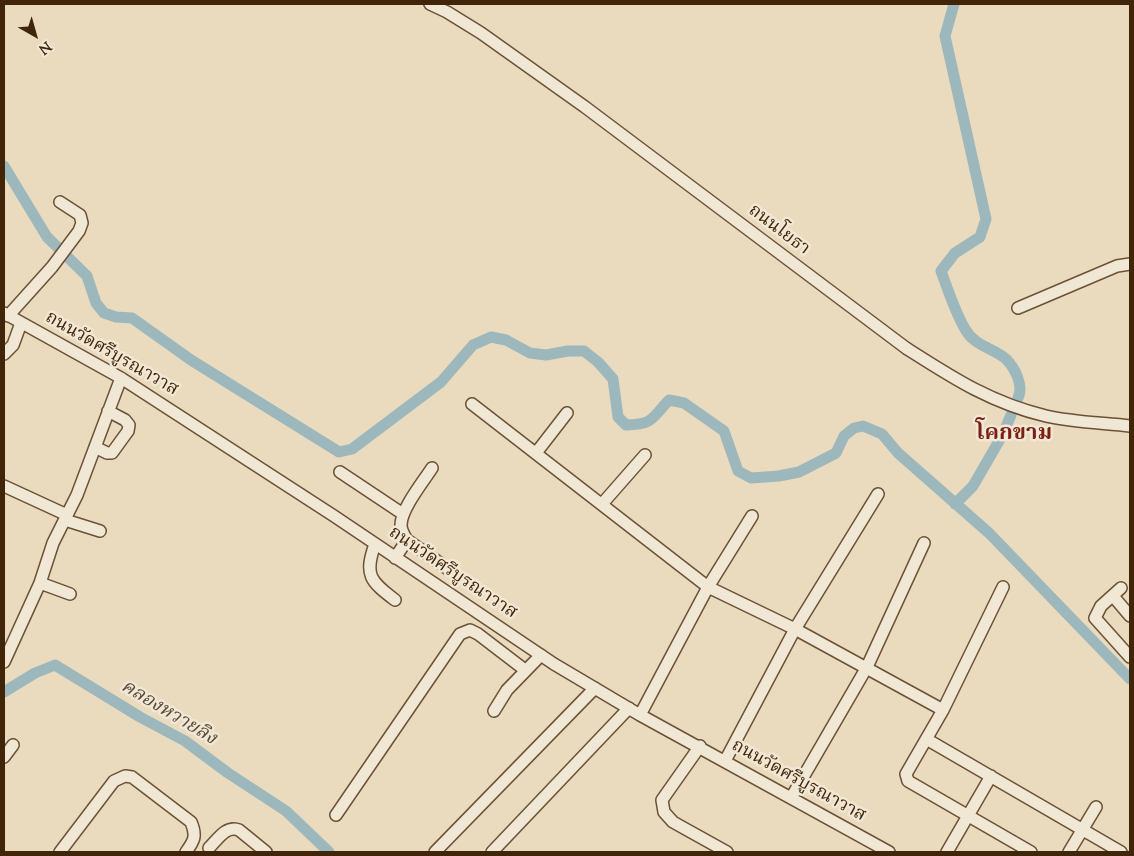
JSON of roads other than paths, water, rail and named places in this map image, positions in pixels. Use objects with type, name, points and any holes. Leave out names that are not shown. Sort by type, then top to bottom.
[{"type":"street","name":"ถนนโยธา","points":[[430,4],[456,17],[507,51],[585,107],[906,348],[961,383],[996,400],[1048,416],[1130,426]]},
{"type":"street","points":[[6,315],[56,262],[79,231],[82,224],[80,215],[60,202]]},
{"type":"street","points":[[1018,308],[1117,266],[1130,264]]},
{"type":"street","name":"ถนนวัดศรีบูรณาวาส","points":[[6,315],[121,378],[541,655],[595,688],[640,715],[700,746],[889,852]]},
{"type":"street","points":[[4,354],[13,345],[21,323]]},
{"type":"street","points":[[4,662],[40,583],[53,543],[77,494],[121,378]]},
{"type":"street","points":[[472,404],[708,587],[795,629],[943,710]]},
{"type":"street","points":[[95,447],[107,453],[112,453],[128,431],[129,425],[125,420],[108,411]]},
{"type":"street","points":[[536,453],[566,413]]},
{"type":"street","points":[[602,504],[645,455]]},
{"type":"street","points":[[432,468],[403,514],[402,532],[407,540],[448,569]]},
{"type":"street","points":[[340,472],[403,514]]},
{"type":"street","points":[[4,486],[66,518],[100,531]]},
{"type":"street","points":[[725,761],[795,629],[878,494]]},
{"type":"street","points":[[640,715],[708,587],[752,516]]},
{"type":"street","points":[[395,558],[407,540]]},
{"type":"street","points":[[791,798],[867,667],[924,543]]},
{"type":"street","points":[[375,544],[371,556],[370,570],[372,580],[377,587],[396,600]]},
{"type":"street","points":[[40,583],[70,594]]},
{"type":"street","points":[[1003,587],[928,740],[906,774],[906,778],[908,781],[1030,852]]},
{"type":"street","points":[[1130,616],[1117,592],[1101,606],[1095,618],[1130,657]]},
{"type":"street","points":[[336,815],[460,634],[470,630],[478,634],[525,670]]},
{"type":"street","points":[[494,711],[507,690],[541,655]]},
{"type":"street","points":[[435,852],[595,688]]},
{"type":"street","points":[[492,852],[629,708]]},
{"type":"street","points":[[928,740],[1121,852]]},
{"type":"street","points":[[4,757],[13,745]]},
{"type":"street","points":[[700,746],[662,800],[664,812],[673,822],[727,852]]},
{"type":"street","points":[[60,852],[114,781],[125,776],[132,777],[191,822],[195,832],[192,843],[186,852]]},
{"type":"street","points":[[947,852],[991,776]]},
{"type":"street","points":[[1069,852],[1096,807]]},
{"type":"street","points":[[209,848],[227,830],[234,828],[266,852]]},
{"type":"waterway","points":[[954,4],[945,36],[986,219],[980,237],[955,253],[941,271],[958,315],[969,335],[979,344],[1001,355],[1013,367],[1018,377],[1020,388],[1018,398]]},
{"type":"waterway","points":[[4,166],[47,237],[87,276],[96,303],[104,313],[116,317],[132,318],[191,360],[339,452],[352,449],[441,382],[473,345],[491,337],[506,340],[530,353],[546,355],[568,351],[584,351],[598,362],[613,379],[618,417],[626,425],[647,422],[669,400],[684,403],[724,431],[738,471],[751,478],[799,472],[836,453],[844,436],[854,428],[863,426],[882,434],[898,453],[989,533],[1130,679]]},
{"type":"waterway","points":[[955,504],[973,486],[1003,434],[1011,415]]},
{"type":"waterway","name":"คลองหวายลิง","points":[[4,692],[35,673],[55,665],[140,717],[185,741],[228,773],[286,811],[329,852]]},
{"type":"district","name":"โคกขาม","points":[[1014,435]]}]
